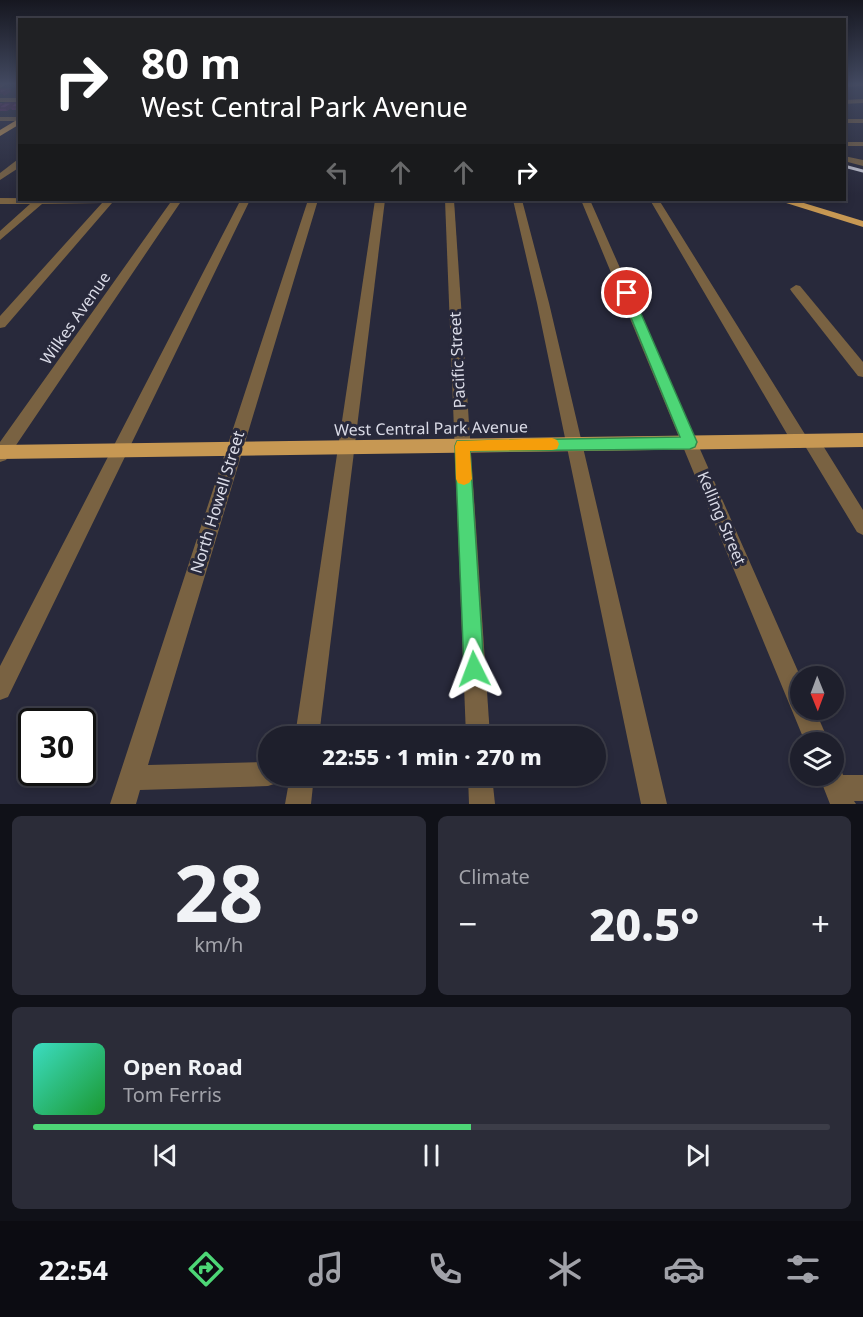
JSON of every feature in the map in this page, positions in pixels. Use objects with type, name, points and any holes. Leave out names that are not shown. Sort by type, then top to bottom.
[{"type":"main road","points":[[0,134],[18,121]]},
{"type":"main road","points":[[789,201],[863,224]]},
{"type":"main road","name":"West Central Park Avenue","points":[[1,453],[863,440]]},
{"type":"street","points":[[846,121],[863,121]]},
{"type":"street","points":[[846,144],[863,144]]},
{"type":"street","points":[[846,159],[863,163]]},
{"type":"street","points":[[0,177],[18,164]]},
{"type":"street","points":[[0,201],[18,201]]},
{"type":"street","points":[[0,237],[38,201]]},
{"type":"street","points":[[0,324],[108,201]]},
{"type":"street","name":"Wilkes Avenue","points":[[1,453],[176,201]]},
{"type":"street","points":[[0,689],[244,201]]},
{"type":"street","name":"North Howell Street","points":[[123,804],[313,201]]},
{"type":"street","points":[[308,726],[380,201]]},
{"type":"street","name":"Pacific Street","points":[[449,201],[477,726]]},
{"type":"street","points":[[517,201],[543,303],[654,804]]},
{"type":"street","name":"Kelling Street","points":[[585,201],[790,679]]},
{"type":"street","points":[[655,201],[805,441],[863,526]]},
{"type":"street","points":[[796,289],[863,372]]},
{"type":"street","points":[[131,778],[258,774]]},
{"type":"street","points":[[298,804],[301,786]]},
{"type":"street","points":[[481,786],[482,804]]},
{"type":"street","points":[[837,789],[863,788]]},
{"type":"railway","points":[[846,167],[863,171]]},
{"type":"slow traffic","points":[[464,479],[462,446],[552,444]]},
{"type":"route","points":[[474,669],[462,446],[690,442],[627,293]]}]
